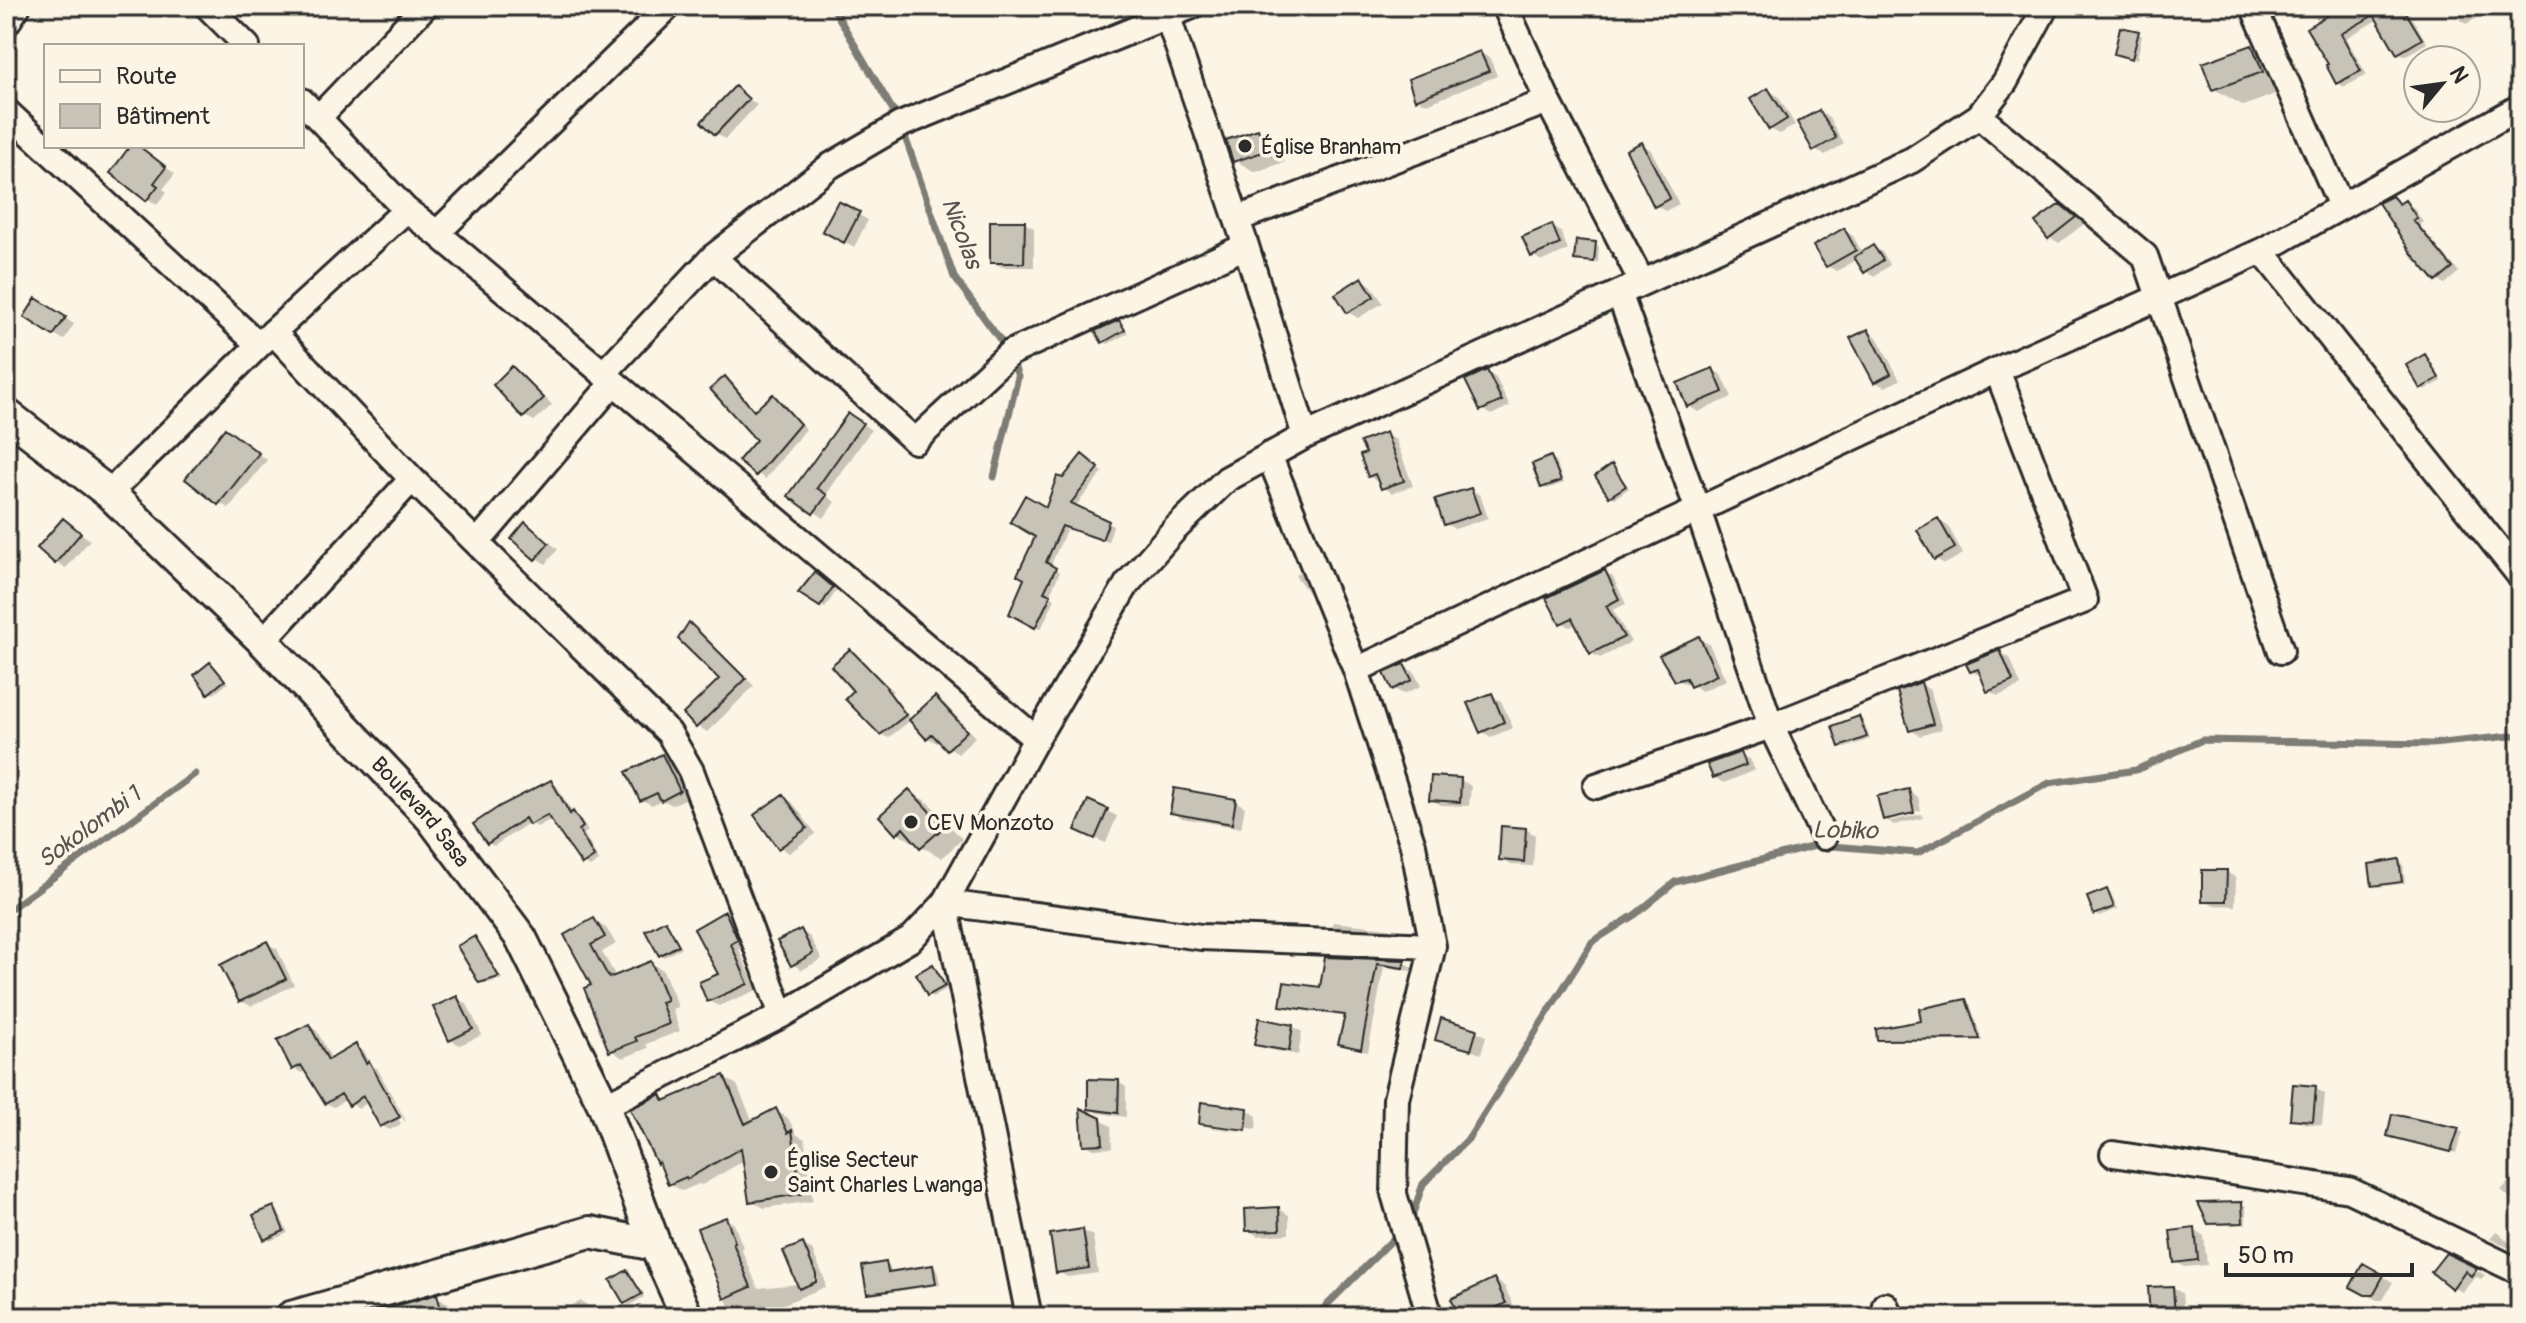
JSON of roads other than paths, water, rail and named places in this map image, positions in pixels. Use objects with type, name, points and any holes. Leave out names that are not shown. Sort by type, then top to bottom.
[{"type":"street","points":[[6,24],[18,6]]},
{"type":"street","points":[[207,6],[245,44]]},
{"type":"street","points":[[425,6],[310,110],[406,210],[1036,739]]},
{"type":"street","points":[[437,233],[669,6]]},
{"type":"street","points":[[477,543],[608,378],[713,257],[830,166],[900,125],[1166,11],[1192,6]]},
{"type":"street","points":[[1505,6],[1548,101],[1642,282]]},
{"type":"street","points":[[604,1106],[782,1015],[911,939],[945,903],[1127,584],[1174,530],[1227,479],[1305,436],[1912,160],[1979,116],[2005,82],[2046,6]]},
{"type":"street","points":[[2253,6],[2341,206]]},
{"type":"street","points":[[1166,11],[1246,246],[1305,436]]},
{"type":"street","points":[[1237,219],[1548,101]]},
{"type":"street","points":[[1356,670],[1997,370],[2262,251],[2520,107]]},
{"type":"street","points":[[6,111],[44,144]]},
{"type":"street","points":[[1979,116],[2145,256],[2281,651]]},
{"type":"street","points":[[48,148],[266,338],[669,733],[691,771],[782,1015]]},
{"type":"street","points":[[109,493],[266,338],[406,210]]},
{"type":"street","points":[[713,257],[915,441],[1010,353],[1246,246]]},
{"type":"street","points":[[2262,251],[2520,576]]},
{"type":"street","points":[[1619,293],[1698,510],[1771,726],[1824,837]]},
{"type":"street","points":[[1596,786],[1771,726],[2085,600],[1997,370]]},
{"type":"street","name":"Boulevard Sasa","points":[[6,414],[109,493],[263,641],[431,818],[521,938],[604,1106],[655,1245],[687,1317]]},
{"type":"street","points":[[1269,455],[1356,670],[1413,845],[1433,946],[1396,1099],[1394,1194],[1430,1317]]},
{"type":"street","points":[[263,641],[412,479]]},
{"type":"street","points":[[945,903],[1201,937],[1433,946]]},
{"type":"street","points":[[945,903],[1029,1317]]},
{"type":"street","points":[[2113,1154],[2349,1190],[2520,1272]]},
{"type":"street","points":[[291,1317],[590,1232],[655,1245]]},
{"type":"waterway","name":"Nicolas","points":[[832,6],[898,119]]},
{"type":"waterway","name":"Nicolas","points":[[903,131],[954,277],[1006,348]]},
{"type":"waterway","name":"Nicolas","points":[[994,477],[1018,377],[1012,359]]},
{"type":"waterway","name":"Lobiko","points":[[1410,1222],[1423,1184],[1469,1138],[1592,942],[1636,914],[1675,882],[1819,845],[1918,853],[2049,783],[2136,770],[2202,740],[2432,744],[2520,735]]},
{"type":"waterway","name":"Sokolombi 1","points":[[6,912],[195,774]]},
{"type":"waterway","name":"Lobiko","points":[[1315,1317],[1401,1231]]},
{"type":"place","name":"Église Branham","points":[[1245,146]]},
{"type":"place","name":"CEV Monzoto","points":[[911,822]]},
{"type":"place","name":"Église Secteur Saint Charles Lwanga","points":[[771,1172]]}]
